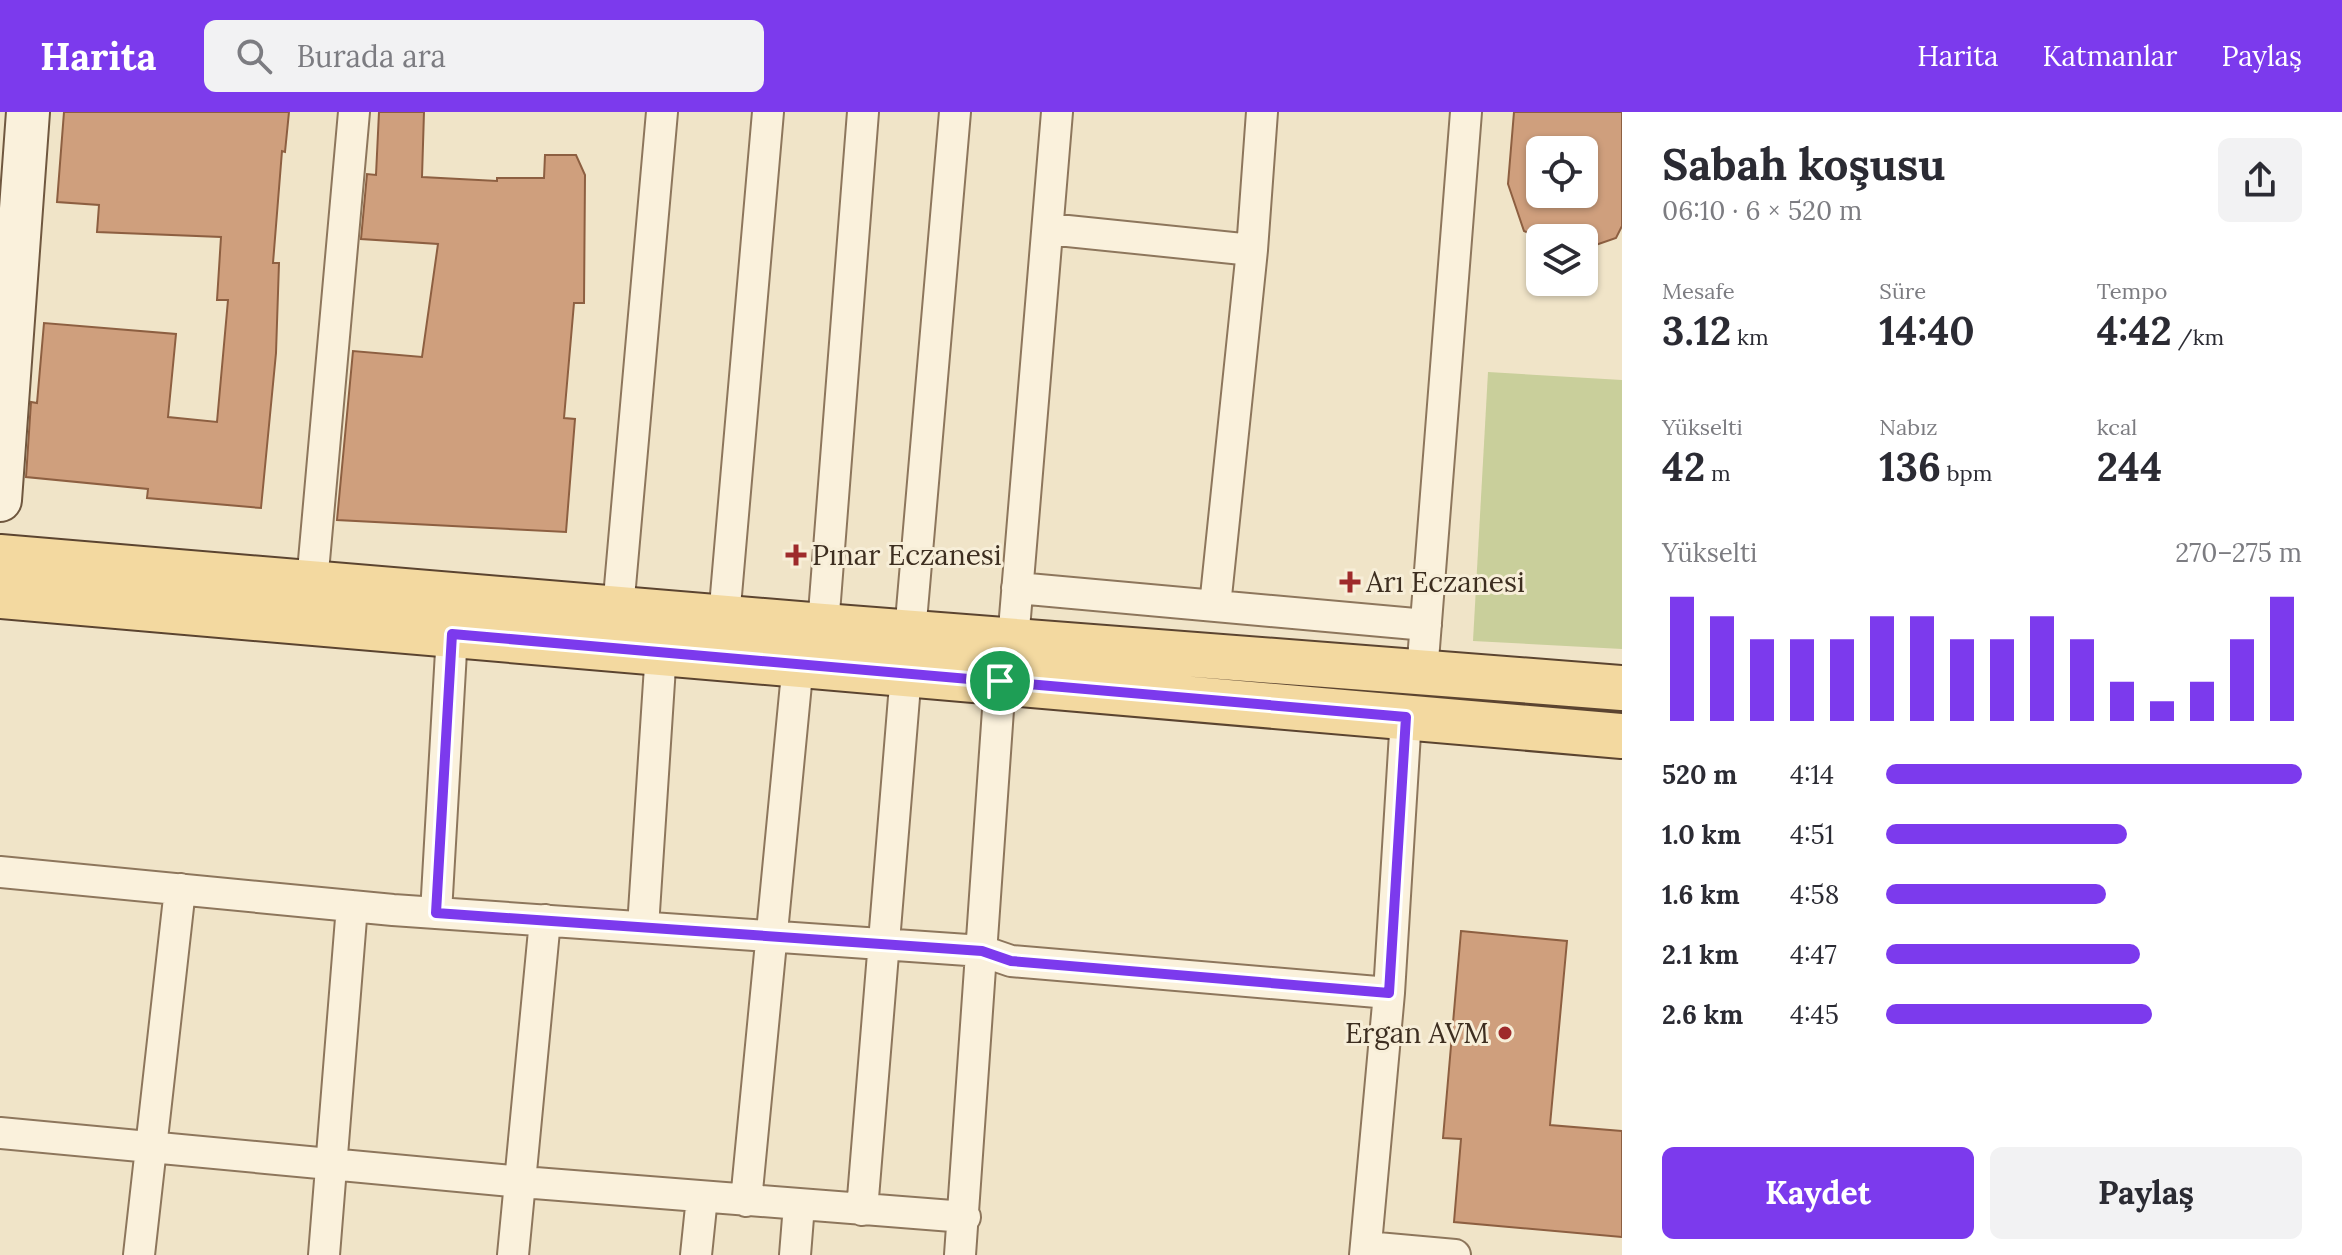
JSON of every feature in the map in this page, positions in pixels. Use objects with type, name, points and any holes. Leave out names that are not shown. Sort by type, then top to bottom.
[{"type":"main road","points":[[0,557],[823,626],[908,653]]},
{"type":"main road","points":[[0,596],[798,663],[908,653],[1006,661],[1422,673],[1622,688]]},
{"type":"main road","points":[[1006,661],[1406,717],[1622,736]]},
{"type":"street","points":[[0,500],[10,220],[28,112]]},
{"type":"street","points":[[312,583],[354,112]]},
{"type":"street","points":[[618,609],[662,112]]},
{"type":"street","points":[[724,618],[768,112]]},
{"type":"street","points":[[823,626],[863,112]]},
{"type":"street","points":[[862,1210],[955,112]]},
{"type":"street","points":[[960,1255],[1006,661],[1017,588],[1057,112]]},
{"type":"street","points":[[1215,606],[1252,250],[1262,112]]},
{"type":"street","points":[[1422,673],[1466,112]]},
{"type":"street","points":[[1048,229],[1252,250]]},
{"type":"street","points":[[1017,588],[1426,625]]},
{"type":"street","points":[[436,913],[452,634]]},
{"type":"street","points":[[643,927],[661,651]]},
{"type":"street","points":[[746,1201],[798,663]]},
{"type":"street","points":[[1406,717],[1389,993],[1366,1251],[1455,1255]]},
{"type":"street","points":[[0,872],[436,913],[982,951],[1011,961],[1389,993]]},
{"type":"street","points":[[139,1255],[180,889]]},
{"type":"street","points":[[324,1255],[334,1166],[352,906]]},
{"type":"street","points":[[513,1255],[545,920]]},
{"type":"street","points":[[0,1133],[334,1166],[965,1217]]},
{"type":"street","points":[[696,1255],[702,1197]]},
{"type":"street","points":[[795,1255],[799,1205]]},
{"type":"green space","points":[[1488,372],[1622,380],[1622,649],[1473,641]]},
{"type":"building","points":[[64,112],[289,112],[285,152],[282,151],[273,263],[279,263],[276,353],[261,508],[147,498],[148,489],[26,477],[31,402],[37,403],[44,323],[176,334],[168,417],[217,422],[228,300],[217,300],[221,237],[97,232],[99,205],[57,202]]},
{"type":"building","points":[[379,112],[424,112],[422,177],[497,181],[497,178],[544,178],[545,155],[576,155],[585,175],[584,303],[574,303],[564,418],[575,419],[566,532],[337,520],[353,351],[422,357],[438,244],[361,239],[367,174],[376,175]]},
{"type":"building","points":[[1514,112],[1622,112],[1622,226],[1616,238],[1598,244],[1598,224],[1526,224],[1524,231],[1508,184]]},
{"type":"building","name":"Ergan AVM","points":[[1461,931],[1567,941],[1550,1125],[1622,1131],[1622,1237],[1454,1222],[1461,1139],[1443,1138]]},
{"type":"place","name":"Pınar Eczanesi","points":[[796,555]]},
{"type":"place","name":"Arı Eczanesi","points":[[1350,582]]},
{"type":"place","name":"Ergan AVM","points":[[1505,1033]]},
{"type":"route","points":[[452,634],[1000,681],[1406,717],[1389,993],[1011,961],[982,951],[436,913],[452,634]]}]
